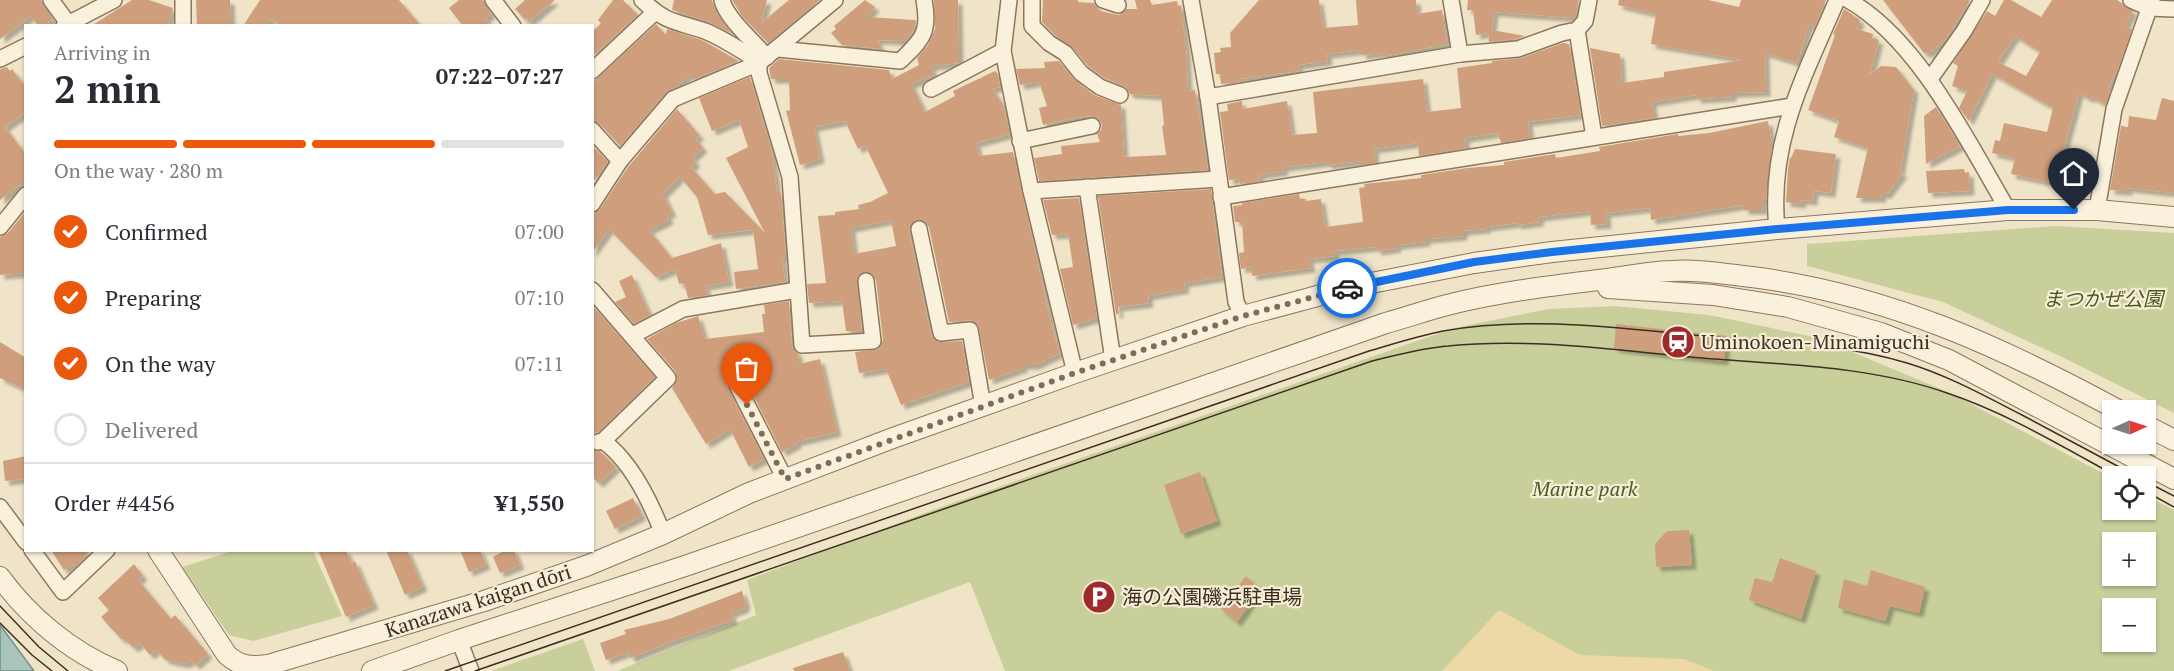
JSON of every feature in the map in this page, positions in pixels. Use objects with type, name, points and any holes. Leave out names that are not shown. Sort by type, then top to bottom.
[{"type":"street","points":[[51,0],[66,24],[114,0]]},
{"type":"street","points":[[183,0],[183,24]]},
{"type":"street","points":[[493,0],[511,24]]},
{"type":"street","points":[[642,0],[671,22],[707,32],[742,51],[768,56],[900,61],[921,42],[928,23],[924,0]]},
{"type":"street","points":[[722,0],[723,5],[736,22],[768,56]]},
{"type":"street","points":[[594,201],[620,160],[673,99],[768,56],[835,0]]},
{"type":"street","points":[[1009,0],[1003,51],[1031,191],[1075,373]]},
{"type":"street","points":[[1032,0],[1032,26],[1048,43],[1065,53],[1081,74],[1100,87],[1120,95]]},
{"type":"street","points":[[1103,0],[1118,5]]},
{"type":"street","points":[[1191,0],[1208,97],[1236,302],[1243,316]]},
{"type":"street","points":[[1451,0],[1460,54]]},
{"type":"street","points":[[1208,97],[1460,54],[1518,49],[1577,30],[1585,21],[1589,0]]},
{"type":"street","points":[[1777,229],[1775,175],[1783,135],[1792,106],[1837,0]]},
{"type":"street","points":[[1848,0],[1861,7],[1884,26],[1930,79],[2008,210]]},
{"type":"street","points":[[1930,79],[1983,0]]},
{"type":"street","points":[[2131,0],[2174,9]]},
{"type":"street","points":[[2097,210],[2114,109],[2151,4]]},
{"type":"street","points":[[594,69],[655,12]]},
{"type":"street","points":[[1577,30],[1594,137]]},
{"type":"street","points":[[0,59],[24,47]]},
{"type":"street","points":[[932,89],[1003,51]]},
{"type":"street","points":[[768,56],[759,73],[790,177],[802,345],[873,340],[866,281]]},
{"type":"street","points":[[1221,197],[1792,106]]},
{"type":"street","points":[[1020,141],[1092,126]]},
{"type":"street","points":[[594,132],[620,160]]},
{"type":"street","points":[[1031,191],[1219,179]]},
{"type":"street","points":[[1087,187],[1113,360]]},
{"type":"street","points":[[0,227],[24,197]]},
{"type":"street","name":"Kanazawa kaigan dōri","points":[[159,552],[227,655],[237,663],[249,667],[268,665],[484,601],[586,566],[663,534],[749,493],[983,406],[1243,316],[1350,287],[1474,262],[1777,229],[2008,210],[2097,210],[2174,218]]},
{"type":"street","points":[[919,229],[940,333],[970,330],[983,406]]},
{"type":"street","points":[[372,671],[685,566],[1386,323],[1453,303],[1561,285],[1671,271],[1718,273],[1765,279],[1853,296],[1922,317],[1992,345],[2049,372],[2102,401]]},
{"type":"street","points":[[1561,285],[1713,295],[1788,307],[1881,333],[1958,365],[2174,479]]},
{"type":"street","points":[[633,335],[682,309],[797,290]]},
{"type":"street","points":[[594,292],[668,378],[600,442],[614,449],[628,465],[663,534]]},
{"type":"street","points":[[737,386],[785,479]]},
{"type":"street","points":[[2156,430],[2174,440]]},
{"type":"street","points":[[0,507],[24,539]]},
{"type":"street","points":[[33,552],[63,592],[105,552]]},
{"type":"street","points":[[0,577],[35,617],[73,647],[117,671]]},
{"type":"street","points":[[459,640],[471,671]]},
{"type":"green space","name":"まつかぜ公園","points":[[2056,226],[2174,233],[2174,413],[2156,404],[2156,400],[2148,400],[1943,302],[1807,266],[1807,244]]},
{"type":"green space","name":"Marine park","points":[[1615,306],[1709,315],[1819,338],[1950,393],[2102,473],[2102,520],[2156,520],[2156,501],[2174,510],[2174,671],[1005,671],[970,582],[729,671],[617,671],[756,615],[747,580],[941,507],[1454,328],[1548,309]]},
{"type":"green space","points":[[230,552],[313,552],[342,616],[253,641],[229,635],[182,567]]},
{"type":"green space","points":[[583,639],[595,671],[491,671]]},
{"type":"sand","points":[[1499,610],[1580,655],[1684,659],[1714,671],[1442,671]]},
{"type":"water","points":[[0,625],[34,671],[0,671]]},
{"type":"building","points":[[0,0],[41,0],[53,19],[46,24],[37,24],[31,16],[0,39]]},
{"type":"building","points":[[132,0],[149,0],[173,8],[169,24],[94,24]]},
{"type":"building","points":[[196,0],[230,0],[231,24],[197,24]]},
{"type":"building","points":[[260,0],[399,0],[419,24],[279,24],[270,19],[267,24],[244,24]]},
{"type":"building","points":[[459,0],[483,0],[491,14],[485,19],[489,24],[461,24],[449,8]]},
{"type":"building","points":[[525,0],[555,0],[529,22],[515,9]]},
{"type":"building","points":[[613,0],[623,0],[638,15],[594,55],[594,30],[601,23],[598,20]]},
{"type":"building","points":[[674,0],[712,0],[716,12],[731,33],[709,22],[672,10]]},
{"type":"building","points":[[732,0],[767,0],[761,23],[789,0],[820,0],[768,43],[742,16]]},
{"type":"building","points":[[865,0],[875,7],[867,17],[916,20],[914,30],[906,41],[877,40],[881,49],[842,45],[831,33],[836,29],[834,26]]},
{"type":"building","points":[[934,0],[958,0],[959,63],[931,66],[934,75],[911,84],[925,112],[955,96],[953,91],[995,71],[998,74],[1000,87],[992,89],[1003,104],[1010,134],[976,143],[979,156],[1013,152],[1053,331],[1060,353],[1035,365],[1023,365],[1023,368],[989,380],[978,324],[970,320],[949,322],[929,227],[923,220],[916,220],[910,225],[909,231],[931,335],[938,342],[962,341],[969,382],[901,405],[886,369],[859,373],[855,352],[878,349],[883,340],[876,280],[873,275],[864,271],[857,278],[862,332],[846,331],[842,301],[809,303],[807,284],[826,283],[818,216],[835,215],[835,212],[859,209],[858,205],[888,193],[865,145],[858,149],[845,121],[814,127],[820,159],[800,165],[786,111],[790,110],[789,79],[771,79],[769,68],[779,59],[889,70],[892,79],[919,65],[917,58],[928,45],[935,29]],"holes":[[[891,220],[896,246],[854,254],[851,228]]]},
{"type":"building","points":[[1043,0],[1078,0],[1078,2],[1094,3],[1100,11],[1119,15],[1126,9],[1137,9],[1135,0],[1150,0],[1152,5],[1177,1],[1178,6],[1181,6],[1188,91],[1195,90],[1208,170],[1039,181],[1034,158],[1062,154],[1061,146],[1100,142],[1097,134],[1102,125],[1099,119],[1091,116],[1043,125],[1039,108],[1047,106],[1039,82],[1020,85],[1016,69],[1045,68],[1044,62],[1059,61],[1074,79],[1094,95],[1121,105],[1124,157],[1166,155],[1161,96],[1130,94],[1124,86],[1105,78],[1088,66],[1072,47],[1042,22]]},
{"type":"building","points":[[1259,0],[1319,0],[1323,28],[1358,25],[1356,0],[1416,0],[1417,14],[1442,10],[1447,44],[1382,57],[1382,53],[1362,55],[1362,50],[1327,54],[1328,61],[1298,65],[1299,71],[1239,79],[1240,82],[1221,84],[1220,74],[1216,74],[1214,53],[1221,52],[1220,48],[1231,47],[1230,33]]},
{"type":"building","points":[[1468,0],[1579,0],[1575,18],[1494,12],[1492,30],[1525,36],[1489,42],[1488,33],[1476,35],[1473,10],[1467,10]]},
{"type":"building","points":[[1619,0],[1708,0],[1739,7],[1741,0],[1826,0],[1815,27],[1809,25],[1797,63],[1765,53],[1766,92],[1732,93],[1732,97],[1697,99],[1696,95],[1652,102],[1654,118],[1602,126],[1590,48],[1620,54],[1622,83],[1664,77],[1664,72],[1743,60],[1651,44],[1656,14],[1618,5]]},
{"type":"building","points":[[1883,0],[1970,1],[1946,39],[1929,53],[1924,53]]},
{"type":"building","points":[[2004,0],[2011,0],[2041,17],[2052,0],[2117,0],[2133,11],[2125,26],[2132,29],[2118,69],[2108,87],[2111,88],[2105,104],[2079,93],[2064,148],[2059,181],[2052,179],[2051,183],[2011,174],[2015,158],[1992,153],[1995,140],[2000,141],[2004,123],[2047,132],[2053,108],[1992,74],[1969,121],[1959,108],[1967,91],[1952,86],[1958,66],[1953,63],[1987,11],[1995,16]],"holes":[[[2015,36],[2040,52],[2026,76],[1998,62]]]},
{"type":"building","points":[[1844,9],[1860,20],[1857,29],[1873,34],[1872,38],[1879,40],[1870,74],[1881,66],[1896,67],[1914,90],[1900,173],[1904,172],[1887,194],[1882,194],[1881,198],[1856,198],[1868,148],[1834,137],[1839,121],[1808,110],[1835,35],[1833,34]]},
{"type":"building","points":[[656,24],[666,35],[667,29],[702,40],[739,61],[692,80],[690,74],[677,87],[666,93],[620,146],[599,123],[594,122],[594,81]]},
{"type":"building","points":[[1563,43],[1569,44],[1581,115],[1528,122],[1530,138],[1501,143],[1498,133],[1465,138],[1466,148],[1419,156],[1418,143],[1374,149],[1375,163],[1362,165],[1362,161],[1328,165],[1327,162],[1283,167],[1284,171],[1259,175],[1260,181],[1240,184],[1239,179],[1229,180],[1220,112],[1228,111],[1227,104],[1242,101],[1243,109],[1287,101],[1292,135],[1317,133],[1313,92],[1423,79],[1427,112],[1461,108],[1457,68],[1521,58]]},
{"type":"building","points":[[7,67],[10,71],[12,69],[24,85],[24,113],[5,127],[24,152],[24,182],[0,200],[0,69]]},
{"type":"building","points":[[750,77],[772,152],[777,193],[781,193],[786,258],[782,258],[785,282],[736,289],[734,272],[758,269],[753,230],[708,235],[697,197],[680,177],[663,194],[672,212],[667,215],[669,220],[649,230],[672,258],[721,243],[729,282],[705,286],[708,295],[688,298],[684,283],[679,284],[675,269],[656,277],[609,229],[594,250],[594,214],[628,167],[677,109],[700,136],[695,138],[703,148],[692,158],[696,162],[691,167],[715,194],[725,192],[765,233],[726,158],[748,147],[739,120],[712,131],[699,98]]},
{"type":"building","points":[[2162,98],[2174,101],[2174,193],[2128,188],[2128,191],[2110,190],[2121,126],[2128,127],[2129,116],[2156,120]]},
{"type":"building","points":[[1936,107],[1960,146],[1926,164],[1924,116]]},
{"type":"building","points":[[1768,121],[1772,145],[1763,210],[1744,210],[1744,205],[1651,220],[1650,208],[1606,213],[1607,224],[1591,225],[1590,211],[1539,217],[1540,222],[1463,231],[1463,236],[1426,239],[1426,242],[1397,245],[1397,248],[1377,251],[1376,247],[1334,251],[1335,256],[1309,259],[1311,268],[1252,276],[1251,267],[1241,269],[1239,253],[1244,252],[1242,222],[1235,222],[1233,206],[1242,205],[1242,203],[1299,194],[1300,199],[1306,199],[1306,201],[1321,199],[1325,227],[1363,222],[1359,188],[1365,187],[1364,184],[1421,178],[1421,175],[1467,168],[1504,165],[1504,162],[1555,154],[1556,158],[1600,151],[1599,147],[1678,134],[1678,136],[1709,133]]},
{"type":"building","points":[[594,147],[608,162],[594,180]]},
{"type":"building","points":[[1795,149],[1836,154],[1831,193],[1814,191],[1813,201],[1802,200],[1801,204],[1786,202],[1790,157]]},
{"type":"building","points":[[1964,169],[1965,173],[1969,172],[1970,191],[1928,193],[1926,171]]},
{"type":"building","points":[[1211,189],[1222,277],[1184,283],[1185,289],[1148,296],[1149,303],[1118,307],[1119,314],[1116,314],[1098,196]]},
{"type":"building","points":[[1079,198],[1097,318],[1073,325],[1060,269],[1073,267],[1068,234],[1052,235],[1043,200]]},
{"type":"building","points":[[24,213],[24,273],[0,275],[0,237],[8,233]]},
{"type":"building","points":[[632,275],[650,315],[634,324],[615,302],[626,297],[619,281]]},
{"type":"building","points":[[789,301],[792,346],[798,354],[799,364],[820,359],[837,432],[796,442],[797,444],[782,452],[746,381],[742,377],[733,376],[729,380],[728,389],[764,459],[749,467],[730,429],[706,444],[672,388],[677,380],[676,372],[647,339],[676,323],[698,316],[705,339],[764,332],[762,314],[765,314],[764,305]]},
{"type":"building","points":[[594,307],[655,377],[594,433]]},
{"type":"building","points":[[1616,324],[1727,336],[1724,361],[1614,348]]},
{"type":"building","points":[[0,342],[24,357],[24,389],[0,378]]},
{"type":"building","points":[[594,450],[600,451],[616,467],[599,483],[594,479]]},
{"type":"building","points":[[24,456],[24,479],[5,481],[3,461]]},
{"type":"building","points":[[1200,472],[1217,521],[1181,534],[1164,485]]},
{"type":"building","points":[[633,498],[642,516],[615,529],[606,511]]},
{"type":"building","points":[[1689,530],[1692,565],[1656,567],[1655,544],[1667,531]]},
{"type":"building","points":[[52,552],[89,552],[75,567],[73,564],[64,570]]},
{"type":"building","points":[[319,552],[347,552],[351,563],[355,561],[374,605],[346,617]]},
{"type":"building","points":[[387,552],[408,552],[423,587],[405,595]]},
{"type":"building","points":[[461,552],[481,552],[486,565],[469,572]]},
{"type":"building","points":[[502,552],[515,552],[520,565],[500,573],[493,557]]},
{"type":"building","points":[[1780,558],[1816,571],[1801,619],[1749,600],[1755,578],[1772,582]]},
{"type":"building","points":[[134,564],[143,576],[138,580],[171,619],[175,615],[208,654],[196,665],[190,660],[186,664],[166,660],[156,650],[150,655],[140,643],[134,648],[121,639],[101,617],[109,610],[98,598]]},
{"type":"building","points":[[1871,570],[1925,587],[1919,613],[1890,606],[1885,621],[1838,608],[1844,579],[1867,586]]},
{"type":"building","points":[[1246,576],[1260,590],[1237,622],[1220,608]]},
{"type":"building","points":[[742,591],[746,605],[745,608],[731,613],[733,620],[631,658],[628,652],[606,660],[600,643],[626,634],[624,630],[669,619]]},
{"type":"building","points":[[843,652],[850,671],[794,671],[793,668]]},
{"type":"tram line","points":[[445,671],[1369,351],[1434,333],[1477,326],[1544,324],[1613,327],[1811,345],[1883,357],[1922,368],[1966,386],[2117,466]]},
{"type":"tram line","points":[[475,671],[1372,361],[1438,347],[1514,343],[1582,346],[1862,372],[1919,384],[1969,401],[2034,431],[2102,468]]},
{"type":"tram line","points":[[2156,487],[2174,496]]},
{"type":"tram line","points":[[2156,497],[2174,507]]},
{"type":"tram line","points":[[0,606],[39,647],[68,671]]},
{"type":"tram line","points":[[0,623],[32,655],[52,671]]},
{"type":"way so far","points":[[747,405],[785,479],[1075,373],[1243,316],[1347,288]]},
{"type":"place","name":"Uminokoen-Minamiguchi","points":[[1678,342]]},
{"type":"place","name":"海の公園磯浜駐車場","points":[[1099,597]]},
{"type":"route","points":[[1347,288],[1474,262],[1552,252],[1777,229],[2008,210],[2074,210]]}]
